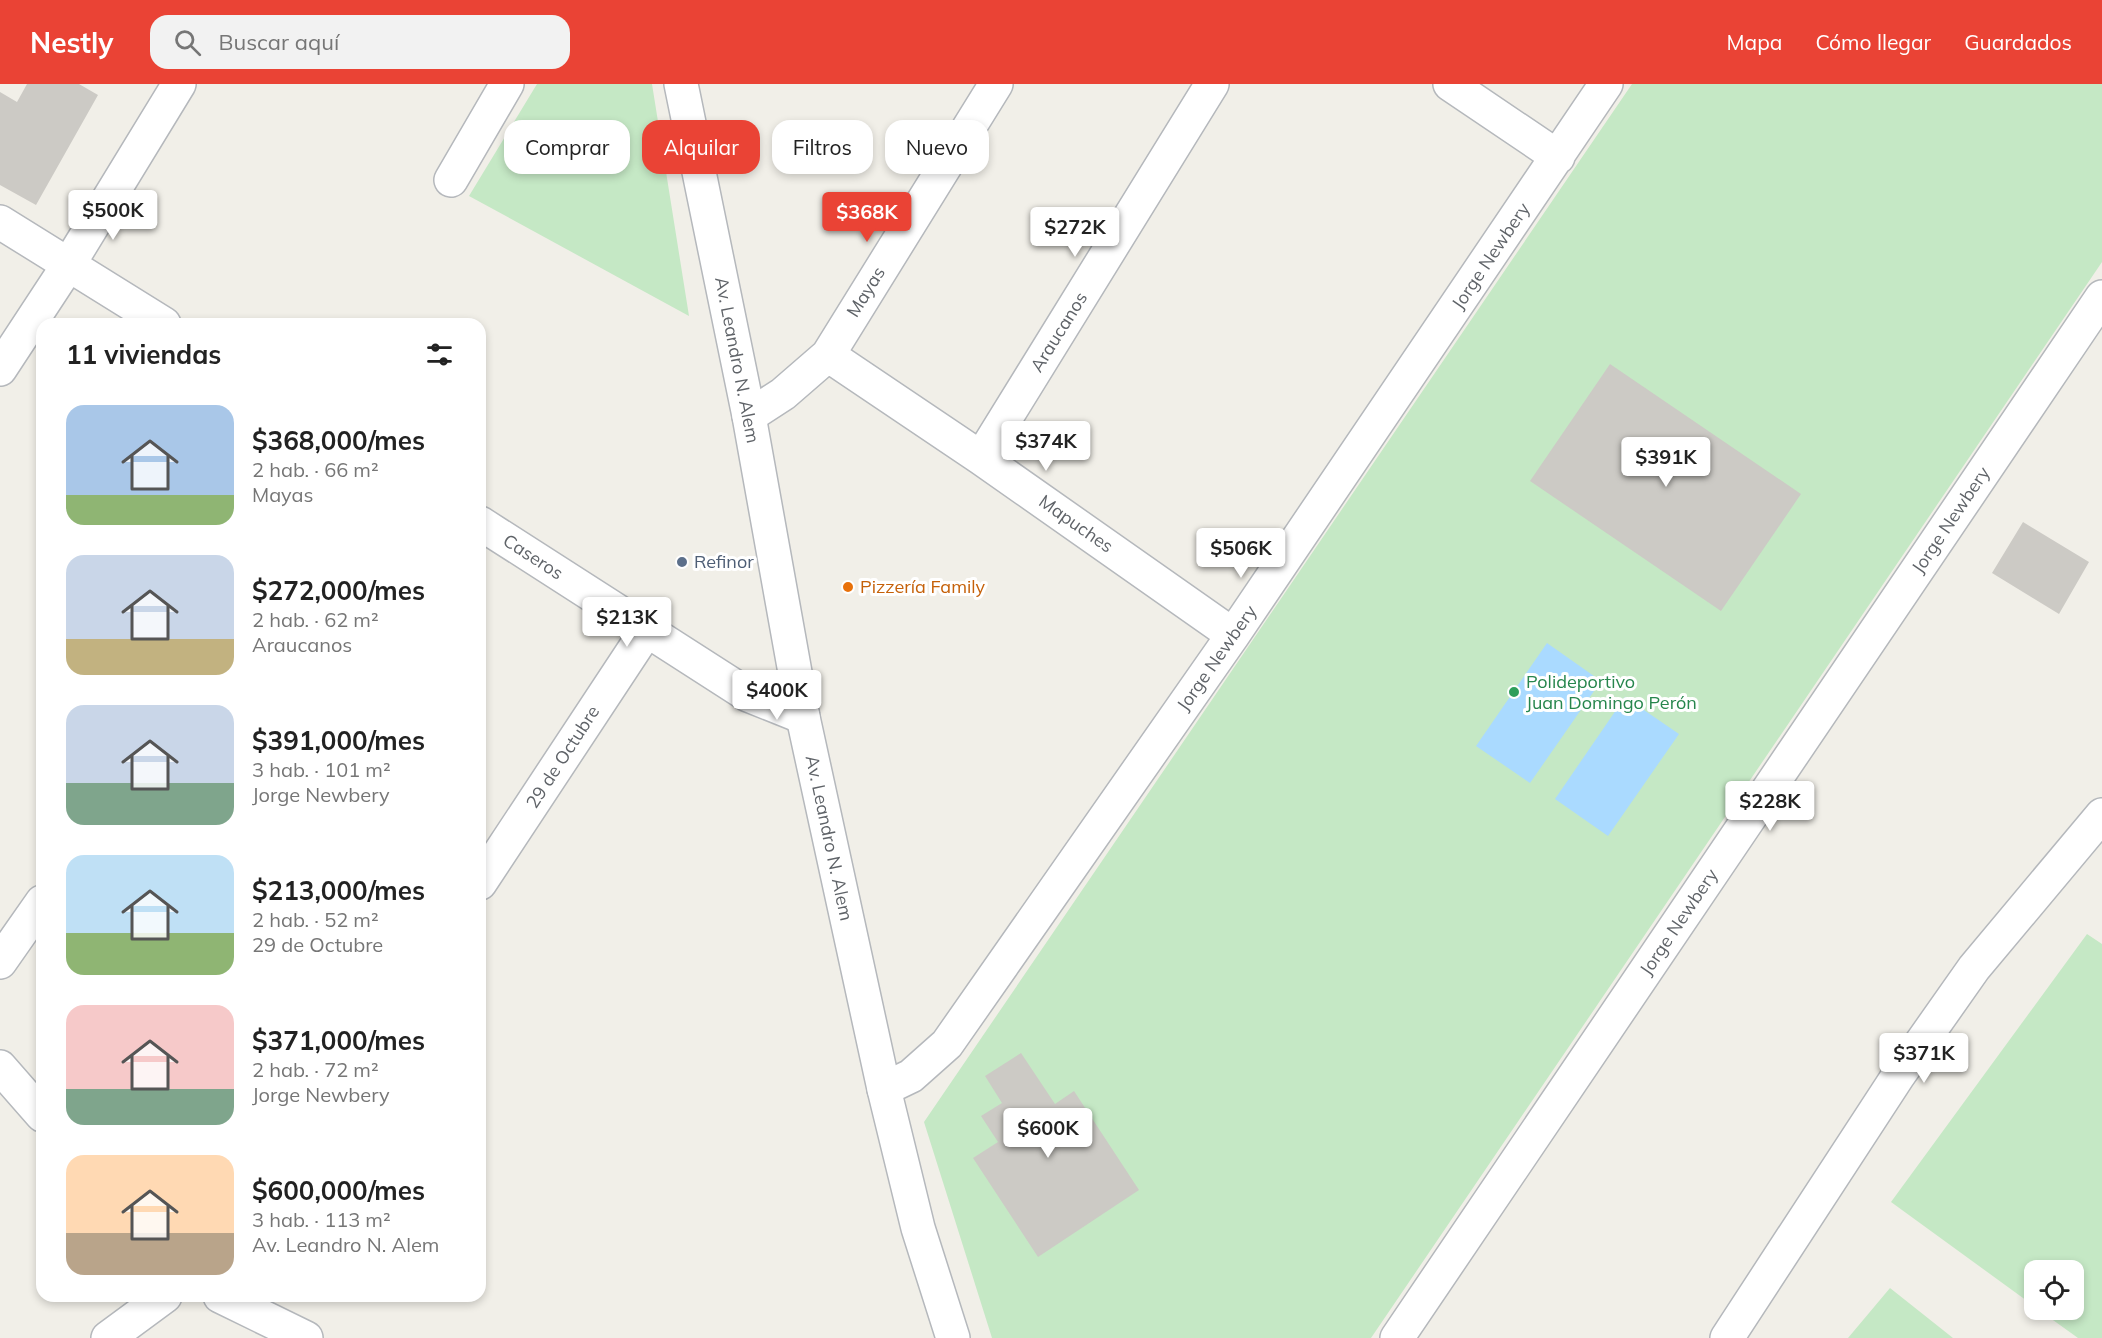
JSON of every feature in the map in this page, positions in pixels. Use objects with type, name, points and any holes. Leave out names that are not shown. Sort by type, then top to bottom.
[{"type":"street","points":[[0,369],[69,264],[179,84]]},
{"type":"street","points":[[451,180],[507,84]]},
{"type":"street","name":"Av. Leandro N. Alem","points":[[681,84],[749,416],[802,717],[884,1089],[918,1228],[953,1338]]},
{"type":"street","name":"Mayas","points":[[749,416],[783,394],[828,355],[996,84]]},
{"type":"street","name":"Araucanos","points":[[981,458],[1212,84]]},
{"type":"street","points":[[1450,84],[1558,157]]},
{"type":"street","name":"Jorge Newbery","points":[[884,1089],[911,1076],[947,1044],[1233,635],[1606,84]]},
{"type":"street","points":[[0,222],[154,318]]},
{"type":"street","name":"Jorge Newbery","points":[[1397,1338],[2102,297]]},
{"type":"street","name":"Mapuches","points":[[828,355],[981,458],[1233,635]]},
{"type":"street","name":"Caseros","points":[[486,527],[747,695],[802,717]]},
{"type":"street","name":"29 de Octubre","points":[[486,874],[647,630]]},
{"type":"street","points":[[1726,1338],[1898,1076],[1974,968],[2102,814]]},
{"type":"street","points":[[0,962],[36,911]]},
{"type":"street","points":[[0,1067],[36,1108]]},
{"type":"street","points":[[108,1338],[157,1302]]},
{"type":"street","points":[[232,1302],[306,1338]]},
{"type":"green space","points":[[537,84],[652,84],[658,120],[642,120],[642,174],[666,174],[689,316],[469,196],[504,138],[504,174],[630,174],[630,120],[515,120]]},
{"type":"green space","name":"Polideportivo Juan Domingo Perón","points":[[1632,84],[2102,84],[2102,262],[1371,1338],[992,1338],[924,1122]]},
{"type":"green space","points":[[2087,934],[2102,944],[2102,1338],[2078,1338],[2053,1320],[2084,1320],[2084,1260],[2024,1260],[2024,1299],[1891,1202]]},
{"type":"green space","points":[[1890,1288],[1953,1338],[1848,1338]]},
{"type":"water","points":[[1547,643],[1601,681],[1530,783],[1476,746]]},
{"type":"water","points":[[1625,697],[1679,734],[1608,836],[1555,799]]},
{"type":"building","points":[[27,84],[79,84],[98,95],[36,205],[0,185],[0,92],[17,102]]},
{"type":"building","points":[[1610,364],[1801,494],[1721,611],[1530,481]]},
{"type":"building","points":[[2023,522],[2089,562],[2059,614],[1992,573]]},
{"type":"building","points":[[1021,1053],[1055,1104],[1074,1091],[1139,1190],[1038,1257],[973,1158],[998,1142],[981,1116],[1002,1103],[985,1076]]},
{"type":"place","name":"Refinor","points":[[682,562]]},
{"type":"place","name":"Pizzería Family","points":[[848,587]]},
{"type":"place","name":"Polideportivo Juan Domingo Perón","points":[[1514,692]]}]
